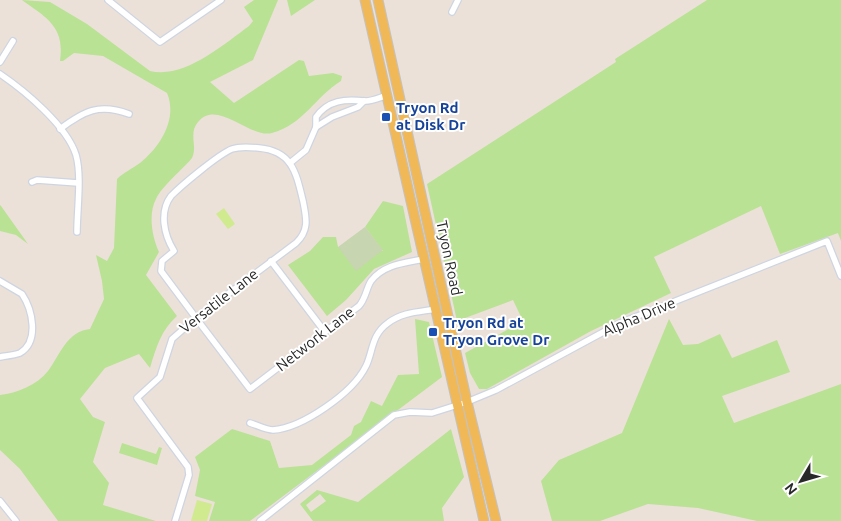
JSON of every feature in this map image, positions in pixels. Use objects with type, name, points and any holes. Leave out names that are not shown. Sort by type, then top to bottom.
[{"type":"main road","name":"Tryon Road","points":[[365,0],[484,521]]},
{"type":"main road","name":"Tryon Road","points":[[378,0],[467,402],[496,521]]},
{"type":"street","points":[[108,0],[160,42],[221,0]]},
{"type":"street","points":[[452,12],[458,0]]},
{"type":"street","points":[[0,62],[13,41]]},
{"type":"street","points":[[0,74],[24,92],[60,129],[76,154],[78,232]]},
{"type":"street","points":[[196,318],[161,271],[162,260],[174,250],[164,230],[168,200],[176,191],[231,149],[245,147],[274,150],[283,155],[290,163],[306,150],[316,127],[316,117],[329,104],[348,100],[364,101],[388,95]]},
{"type":"street","points":[[316,127],[332,117],[358,107],[364,101]]},
{"type":"street","points":[[60,129],[84,113],[102,108],[115,109],[129,114]]},
{"type":"street","name":"Versatile Lane","points":[[175,521],[189,475],[188,468],[137,398],[160,377],[172,339],[196,318],[301,238],[306,229],[306,219],[297,177],[290,163]]},
{"type":"street","points":[[32,182],[37,180],[78,183]]},
{"type":"street","name":"Alpha Drive","points":[[260,521],[388,419],[400,413],[432,413],[467,402],[496,390],[620,323],[827,241],[841,276]]},
{"type":"street","name":"Network Lane","points":[[196,318],[250,389],[359,306],[365,298],[370,284],[380,273],[394,266],[424,259]]},
{"type":"street","points":[[271,261],[325,332]]},
{"type":"street","points":[[0,282],[22,294],[28,302],[32,322],[31,337],[26,347],[19,353],[0,357]]},
{"type":"street","points":[[250,424],[272,430],[300,422],[345,394],[366,366],[372,344],[387,323],[408,313],[436,309]]},
{"type":"street","points":[[0,501],[16,521]]},
{"type":"green space","points":[[22,0],[50,2],[87,24],[150,71],[163,72],[176,70],[202,59],[249,26],[253,21],[244,7],[254,0],[278,0],[253,60],[210,82],[234,103],[299,60],[304,61],[309,76],[333,73],[342,76],[341,81],[324,94],[301,117],[283,129],[272,133],[263,133],[214,114],[206,116],[195,126],[193,136],[194,154],[192,158],[168,183],[156,199],[152,212],[152,225],[154,240],[159,252],[146,275],[177,316],[163,333],[150,368],[139,354],[105,368],[80,399],[93,417],[105,422],[93,462],[109,483],[103,505],[156,521],[58,521],[20,469],[0,450],[0,395],[20,390],[38,380],[48,371],[65,345],[75,334],[90,329],[104,299],[96,255],[107,261],[114,248],[117,179],[140,163],[154,149],[165,132],[170,113],[167,93],[103,56],[74,53],[60,61],[61,49],[57,32],[46,18]]},
{"type":"green space","points":[[287,0],[315,0],[291,16]]},
{"type":"green space","points":[[707,0],[841,0],[841,241],[838,233],[780,254],[761,206],[654,257],[671,293],[591,331],[487,389],[479,389],[470,373],[465,353],[523,321],[513,300],[457,321],[427,184],[616,62],[615,59]]},
{"type":"green space","points":[[383,201],[403,206],[412,252],[374,269],[346,300],[327,316],[288,265],[310,251],[323,237],[336,237],[338,247],[383,251],[365,227]]},
{"type":"green space","points":[[0,205],[28,244],[16,235],[0,231]]},
{"type":"green space","points":[[224,208],[235,224],[228,229],[216,214]]},
{"type":"green space","points":[[365,227],[383,250],[356,271],[338,247]]},
{"type":"green space","points":[[415,319],[429,322],[442,377],[250,521],[209,521],[215,502],[195,496],[200,470],[195,457],[232,429],[270,441],[279,468],[312,465],[351,435],[354,426],[361,422],[371,401],[382,406],[398,375],[419,374]]},
{"type":"green space","points":[[669,319],[683,345],[698,344],[720,334],[732,358],[777,340],[790,372],[722,396],[734,423],[841,384],[841,521],[757,521],[698,508],[648,504],[600,521],[552,521],[541,481],[559,460],[622,433]]},
{"type":"green space","points":[[451,429],[464,477],[442,508],[444,521],[313,521],[300,504],[317,490],[358,502]],"holes":[[[320,494],[326,501],[311,512],[306,505]]]},
{"type":"green space","points":[[122,443],[156,454],[159,447],[162,448],[157,465],[119,453]]},
{"type":"green space","points":[[197,500],[212,504],[207,521],[191,521]]},
{"type":"place","name":"Tryon Rd at Disk Dr","points":[[386,117]]},
{"type":"place","name":"Tryon Rd at Tryon Grove Dr","points":[[433,332]]}]
